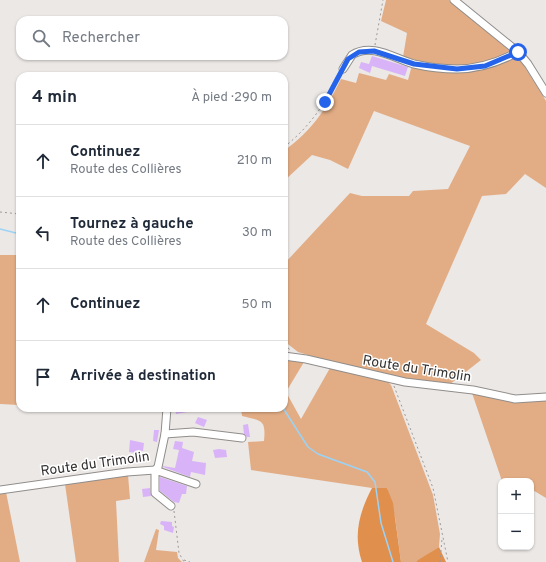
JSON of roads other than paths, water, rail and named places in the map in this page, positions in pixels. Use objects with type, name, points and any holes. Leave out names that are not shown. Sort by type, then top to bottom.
[{"type":"street","points":[[454,0],[518,52],[528,64],[546,93]]},
{"type":"street","points":[[344,69],[348,59],[355,53],[374,51],[414,64],[457,69],[485,66],[518,52]]},
{"type":"street","name":"Route du Trimolin","points":[[288,357],[306,359],[392,380],[473,390],[515,399],[546,397]]},
{"type":"street","name":"Route du Trimolin","points":[[0,490],[127,472],[155,470],[158,467],[165,434],[167,412]]},
{"type":"street","points":[[165,434],[193,432],[242,438]]},
{"type":"street","points":[[171,506],[155,494],[155,470],[196,484]]},
{"type":"waterway","points":[[0,229],[16,233]]},
{"type":"waterway","points":[[286,412],[308,447],[318,454],[367,472],[375,482],[381,523],[393,562]]}]
